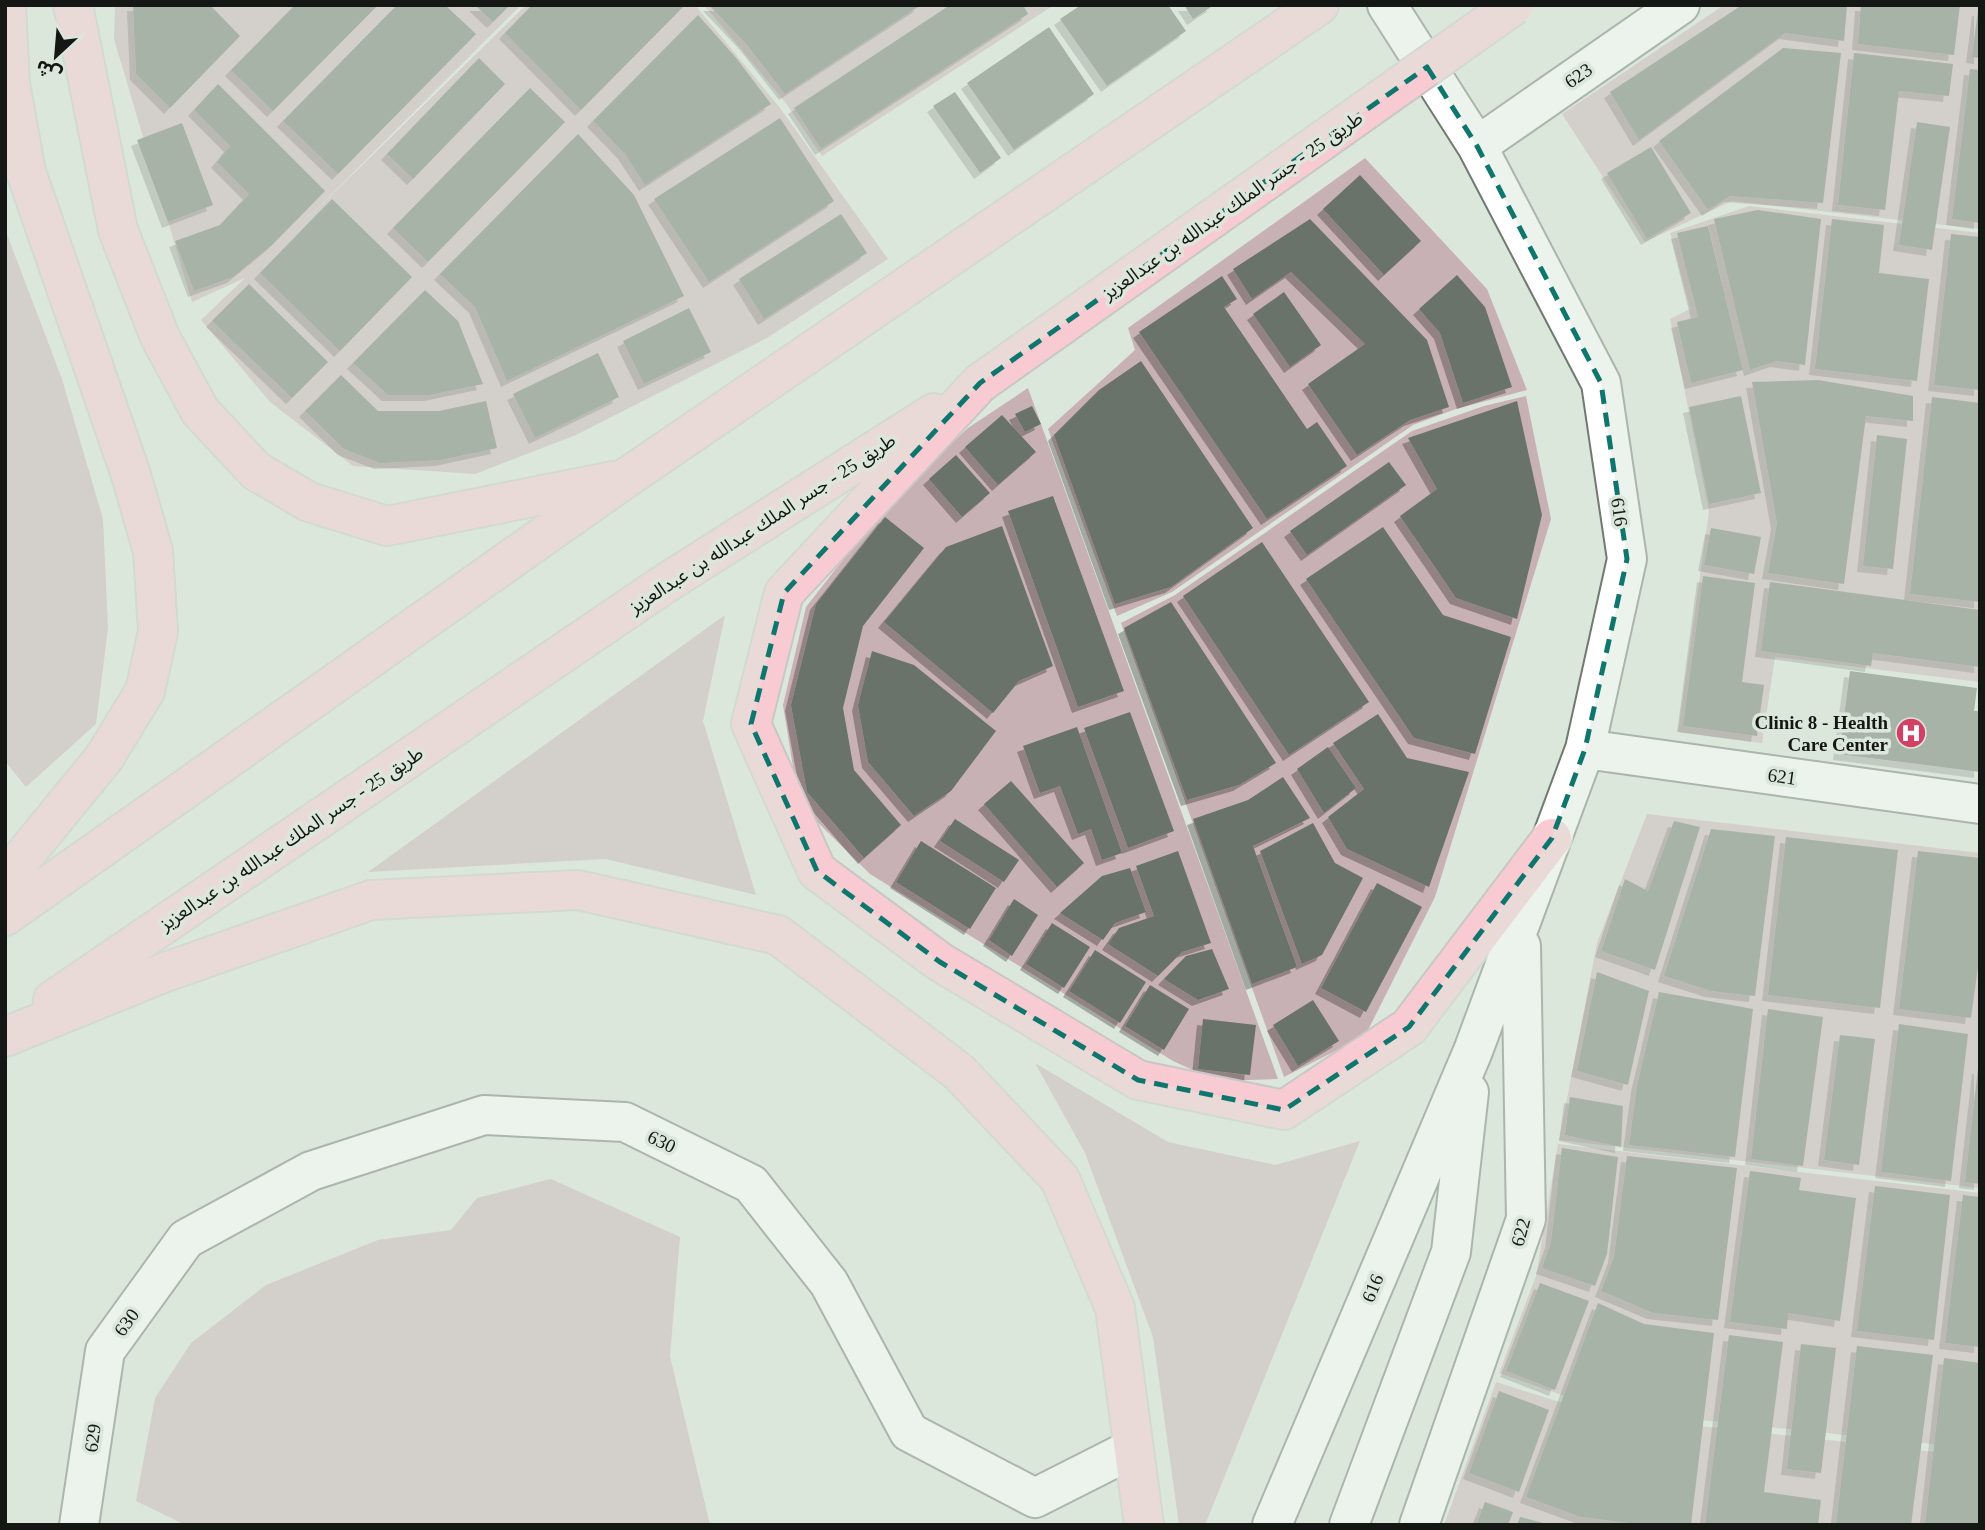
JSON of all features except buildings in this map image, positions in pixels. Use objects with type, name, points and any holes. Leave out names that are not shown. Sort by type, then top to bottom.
[{"type":"main road","points":[[5,879],[104,758],[145,691],[158,632],[153,551],[131,475],[26,172],[10,83],[6,5]]},
{"type":"main road","points":[[72,5],[118,230],[155,326],[200,411],[256,471],[309,502],[387,526],[626,478]]},
{"type":"main road","points":[[5,916],[626,478],[914,284],[1319,5]]},
{"type":"main road","name":"طريق 25 - جسر الملك عبدالله بن عبدالعزيز","points":[[5,1035],[663,585],[980,383],[1514,5]]},
{"type":"main road","points":[[980,383],[784,593],[751,724],[817,871],[940,961],[1138,1080],[1284,1110],[1409,1027],[1552,838]]},
{"type":"main road","points":[[5,1035],[163,973],[371,900],[578,890],[778,935],[959,1072],[1060,1179],[1115,1308],[1144,1525]]},
{"type":"street","name":"616","points":[[1272,1525],[1474,1051],[1585,749],[1627,559],[1601,383],[1476,146],[1387,5]]},
{"type":"street","name":"623","points":[[1476,146],[1680,5]]},
{"type":"street","name":"621","points":[[1585,749],[1980,804]]},
{"type":"street","name":"622","points":[[1419,1525],[1526,1219],[1521,923]]},
{"type":"street","name":"616","points":[[1349,1525],[1451,1252],[1474,1051]]},
{"type":"street","name":"630","points":[[105,1351],[186,1239],[311,1171],[484,1115],[625,1122],[751,1184],[829,1283],[909,1432],[1035,1498],[1132,1449]]},
{"type":"street","name":"629","points":[[79,1525],[105,1351]]},
{"type":"highlighted area","points":[[1427,67],[1477,146],[1601,383],[1627,559],[1585,749],[1552,838],[1409,1027],[1284,1110],[1138,1080],[940,962],[817,871],[751,724],[784,593],[980,383]]},
{"type":"shaded area","points":[[115,5],[521,5],[300,226],[526,5],[695,5],[780,108],[888,259],[767,338],[576,435],[475,474],[353,466],[270,402],[201,320],[245,278],[192,302],[114,39]]},
{"type":"shaded area","points":[[704,5],[1054,5],[822,156],[785,102]]},
{"type":"shaded area","points":[[1724,5],[1980,5],[1980,229],[1732,201],[1645,242],[1562,114]]},
{"type":"shaded area","points":[[1365,158],[1487,289],[1527,390],[1456,409],[1413,425],[1172,592],[1117,616],[1048,429],[1135,350],[1128,328]]},
{"type":"shaded area","points":[[1749,206],[1980,233],[1980,682],[1775,657],[1762,743],[1678,732],[1709,511],[1670,319],[1690,309],[1670,233]]},
{"type":"shaded area","points":[[5,229],[62,379],[103,519],[108,628],[96,724],[26,787],[5,761]]},
{"type":"shaded area","points":[[1028,388],[1278,1079],[1217,1081],[1173,1061],[870,874],[799,804],[783,705],[806,607],[885,506],[968,428]]},
{"type":"shaded area","points":[[1526,396],[1551,519],[1435,897],[1365,1036],[1284,1077],[1121,623],[1175,595],[1412,431],[1484,406]]},
{"type":"shaded area","points":[[725,615],[703,721],[756,895],[606,859],[368,872]]},
{"type":"shaded area","points":[[1647,814],[1980,853],[1980,1188],[1559,1140],[1597,943]]},
{"type":"shaded area","points":[[1035,1063],[1168,1142],[1275,1165],[1360,1141],[1205,1525],[1179,1525],[1153,1337],[1085,1153]]},
{"type":"shaded area","points":[[1558,1144],[1980,1193],[1980,1449],[1605,1410],[1499,1373],[1536,1276]]},
{"type":"shaded area","points":[[551,1179],[680,1237],[670,1356],[710,1525],[186,1525],[136,1501],[155,1398],[191,1343],[266,1285],[378,1240],[451,1230],[477,1198]]},
{"type":"shaded area","points":[[1496,1382],[1601,1415],[1980,1457],[1980,1525],[1444,1525]]},
{"type":"place","name":"Clinic 8 - Health Care Center","points":[[1911,733]]}]
